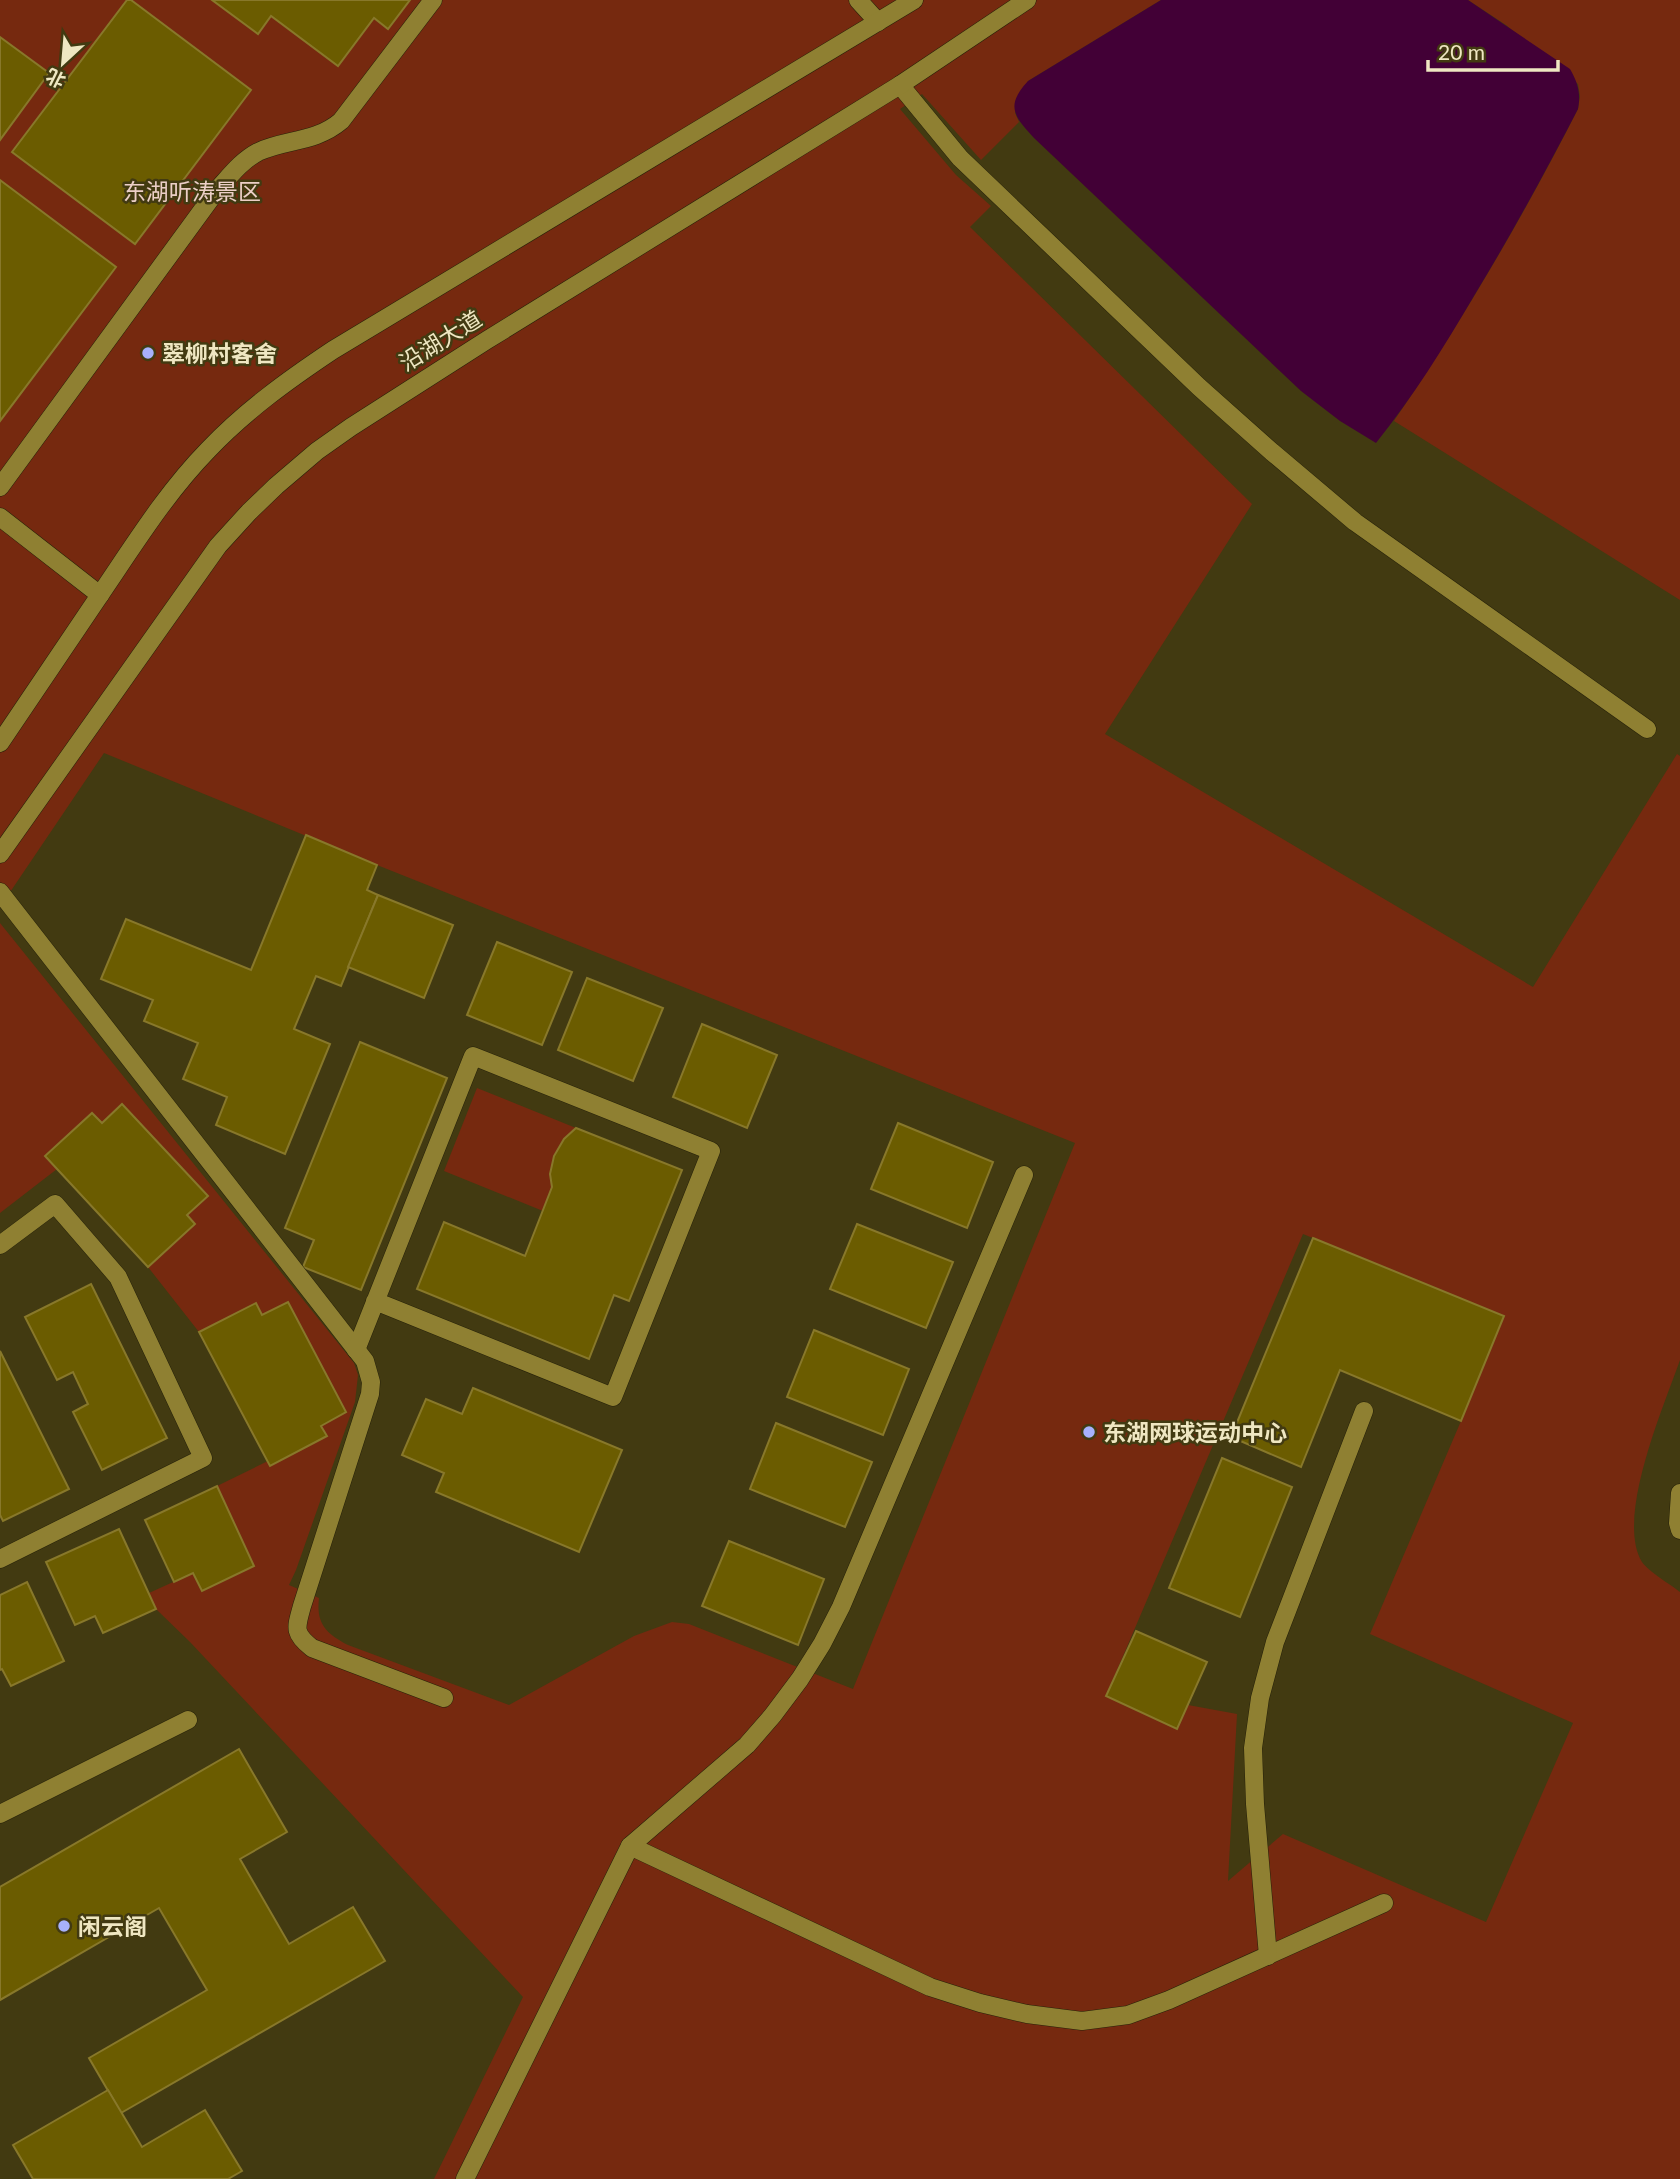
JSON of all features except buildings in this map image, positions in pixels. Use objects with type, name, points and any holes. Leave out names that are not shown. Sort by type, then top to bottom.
[{"type":"street","points":[[0,487],[226,179],[260,151],[330,130],[350,110],[433,0]]},
{"type":"street","points":[[858,0],[878,22]]},
{"type":"street","points":[[0,743],[137,540],[186,474],[257,404],[289,379],[345,343],[914,0]]},
{"type":"street","name":"沿湖大道","points":[[0,854],[218,546],[248,512],[317,451],[487,340],[900,85],[1027,0]]},
{"type":"street","points":[[900,85],[960,158],[1199,387],[1272,452],[1355,522],[1647,729]]},
{"type":"street","points":[[0,517],[100,595]]},
{"type":"street","points":[[0,892],[365,1361],[371,1382],[370,1394],[302,1606],[298,1636],[312,1648],[444,1698]]},
{"type":"street","points":[[356,1350],[375,1301],[474,1056],[711,1151],[613,1396],[375,1301]]},
{"type":"street","points":[[465,2179],[630,1846],[747,1745],[787,1697],[822,1644],[841,1607],[1024,1175]]},
{"type":"street","points":[[0,1245],[55,1203],[118,1277],[203,1458],[0,1559]]},
{"type":"street","points":[[1268,1956],[1253,1748],[1260,1698],[1275,1642],[1364,1411]]},
{"type":"street","points":[[1680,1493],[1680,1530]]},
{"type":"street","points":[[0,1814],[188,1720]]},
{"type":"street","points":[[630,1846],[930,1987],[979,2003],[1027,2014],[1082,2021],[1128,2015],[1170,2000],[1384,1903]]},
{"type":"green space","name":"东湖听涛景区","points":[[0,0],[1161,0],[1028,81],[1015,113],[1019,122],[981,160],[922,94],[900,109],[956,175],[991,206],[970,227],[1252,504],[1105,734],[1533,987],[1677,754],[1680,756],[1680,1360],[1645,1462],[1634,1518],[1635,1543],[1642,1562],[1680,1592],[1680,2179],[434,2179],[523,1997],[156,1609],[149,1593],[193,1573],[202,1591],[254,1566],[217,1486],[268,1461],[271,1465],[326,1437],[321,1426],[346,1412],[288,1302],[262,1315],[256,1303],[199,1332],[148,1267],[187,1215],[208,1195],[122,1104],[102,1123],[92,1113],[45,1156],[57,1169],[0,1213],[0,923],[354,1363],[358,1375],[355,1402],[289,1585],[319,1598],[319,1615],[324,1627],[348,1645],[509,1705],[634,1636],[672,1622],[689,1624],[853,1689],[1075,1143],[377,865],[104,753],[0,907]],"holes":[[[1303,1234],[1503,1316],[1370,1634],[1573,1723],[1486,1922],[1283,1834],[1228,1881],[1237,1714],[1188,1705],[1177,1728],[1106,1696]]]},
{"type":"green space","points":[[1468,0],[1680,0],[1680,600],[1394,421],[1491,268],[1578,109],[1578,84],[1506,25]]},
{"type":"green space","points":[[477,1088],[576,1128],[564,1139],[554,1156],[550,1174],[552,1187],[543,1211],[444,1171]]},
{"type":"shaded area","points":[[1161,0],[1468,0],[1570,69],[1573,74],[1579,93],[1578,109],[1553,157],[1451,334],[1376,443],[1340,421],[1301,391],[1034,138],[1017,117],[1016,97],[1028,81]]},
{"type":"place","name":"翠柳村客舍","points":[[148,353]]},
{"type":"place","name":"东湖网球运动中心","points":[[1089,1432]]},
{"type":"place","name":"闲云阁","points":[[64,1926]]}]
